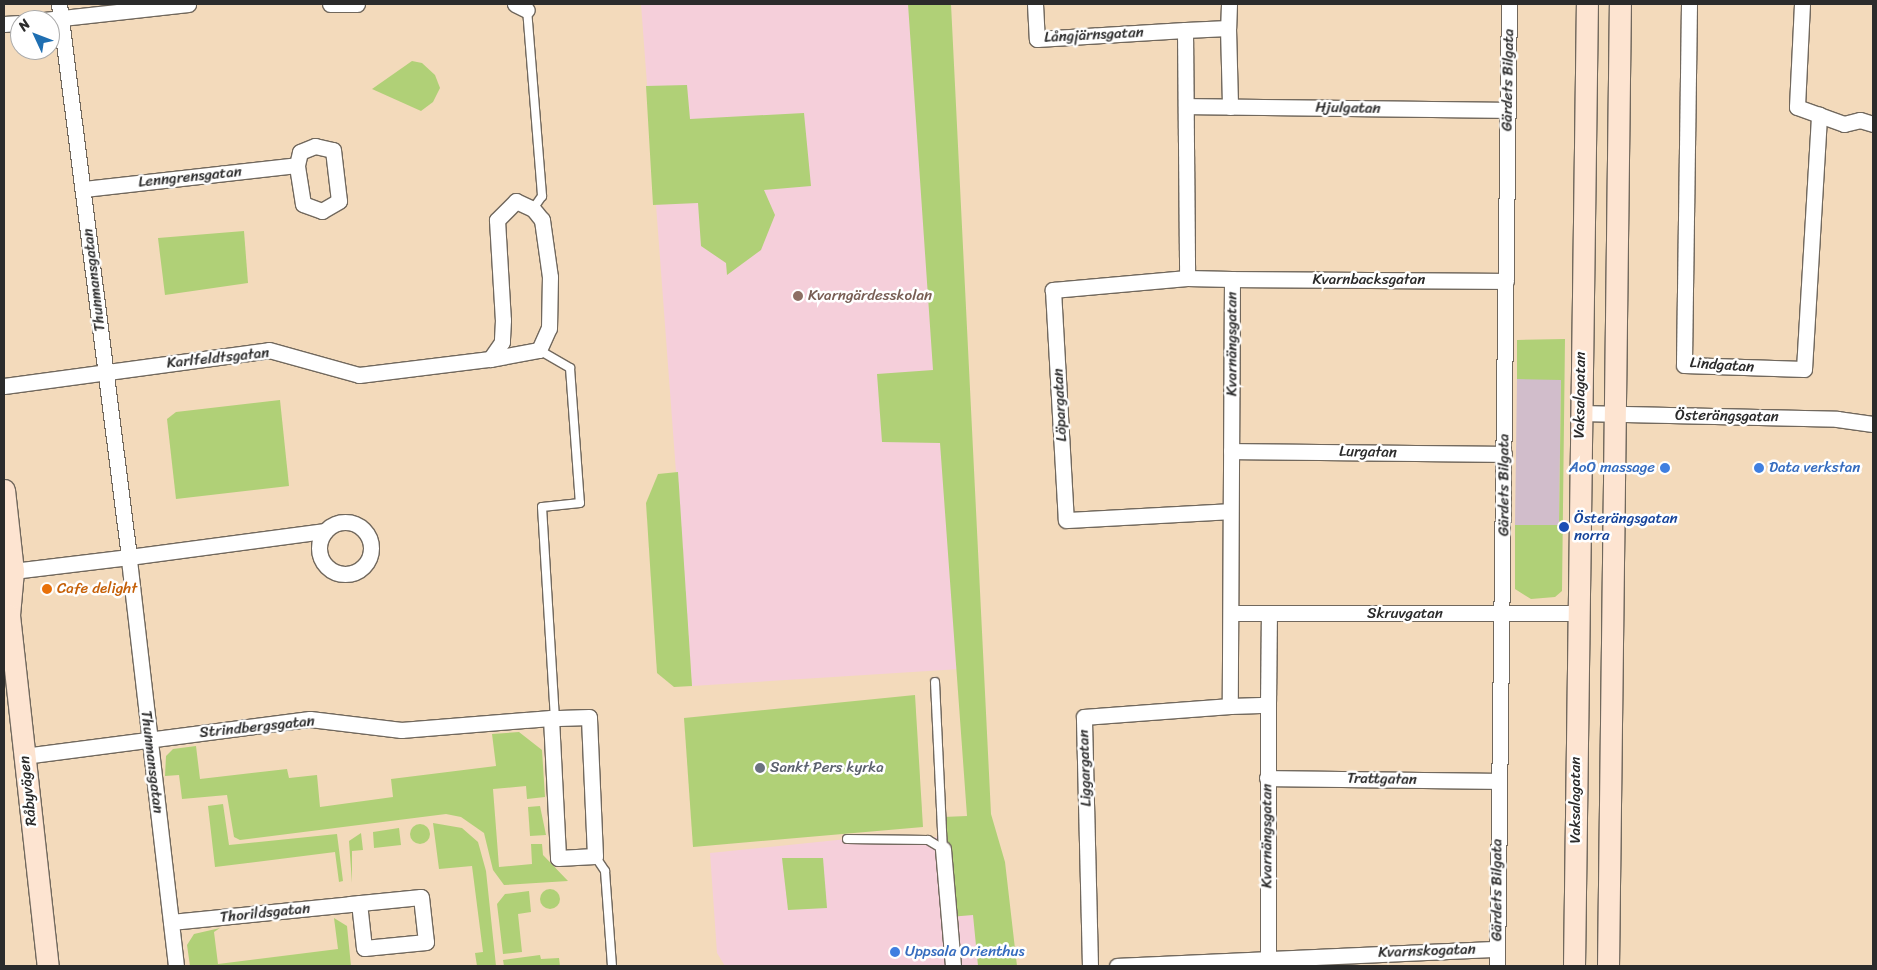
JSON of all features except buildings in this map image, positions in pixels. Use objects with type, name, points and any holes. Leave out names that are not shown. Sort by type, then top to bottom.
[{"type":"main road","name":"Vaksalagatan","points":[[1574,966],[1577,614],[1587,4]]},
{"type":"main road","points":[[1608,966],[1620,4]]},
{"type":"main road","name":"Råbyvägen","points":[[4,490],[13,570],[6,608],[48,966]]},
{"type":"street","points":[[60,11],[188,4]]},
{"type":"street","points":[[330,4],[357,4]]},
{"type":"street","name":"Långjärnsgatan","points":[[1035,4],[1037,39],[1185,30]]},
{"type":"street","points":[[1229,4],[1230,107]]},
{"type":"street","name":"Gärdets Bilgata","points":[[1497,966],[1497,781],[1503,614],[1509,4]]},
{"type":"street","name":"Lindgatan","points":[[1689,4],[1684,365],[1804,368],[1819,114]]},
{"type":"street","points":[[1802,4],[1797,107],[1844,124],[1860,120],[1873,124]]},
{"type":"street","name":"Thunmansgatan","points":[[60,11],[129,556],[176,966]]},
{"type":"street","points":[[1187,278],[1185,30],[1228,28]]},
{"type":"street","name":"Hjulgatan","points":[[1187,106],[1508,110]]},
{"type":"street","name":"Lenngrensgatan","points":[[84,189],[297,165]]},
{"type":"street","points":[[490,360],[502,342],[503,320],[497,220],[516,201],[533,209],[542,220],[550,277],[549,328],[539,350]]},
{"type":"street","name":"Kvarnängsgatan","points":[[1187,278],[1232,279],[1230,511],[1232,613],[1230,706]]},
{"type":"street","name":"Löpargatan","points":[[1187,278],[1053,290],[1066,520],[1230,511]]},
{"type":"street","name":"Kvarnbacksgatan","points":[[1232,279],[1506,281]]},
{"type":"street","name":"Karlfeldtsgatan","points":[[4,386],[269,350],[359,375],[490,360],[539,350]]},
{"type":"street","name":"Österängsgatan","points":[[1580,413],[1837,419],[1873,424]]},
{"type":"street","name":"Lurgatan","points":[[1231,451],[1504,454]]},
{"type":"street","points":[[13,570],[325,531]]},
{"type":"street","name":"Skruvgatan","points":[[1232,613],[1577,614]]},
{"type":"street","name":"Kvarnängsgatan","points":[[1267,961],[1269,613]]},
{"type":"street","points":[[1230,706],[1268,705]]},
{"type":"street","name":"Liggargatan","points":[[1090,966],[1084,717],[1230,706]]},
{"type":"street","name":"Strindbergsgatan","points":[[24,756],[310,719],[401,730],[589,717],[596,856]]},
{"type":"street","points":[[553,718],[558,858],[596,856]]},
{"type":"street","name":"Trattgatan","points":[[1267,778],[1497,781]]},
{"type":"street","points":[[943,849],[953,966]]},
{"type":"street","name":"Thorildsgatan","points":[[171,922],[359,903],[421,897],[426,942],[364,948],[359,903]]},
{"type":"street","name":"Kvarnskogatan","points":[[1117,966],[1267,961],[1497,949]]},
{"type":"lane","points":[[523,6],[542,196],[533,209]]},
{"type":"lane","points":[[539,350],[570,368],[580,503],[542,507],[553,718]]},
{"type":"lane","points":[[935,682],[943,849]]},
{"type":"lane","points":[[847,839],[928,840],[943,849]]},
{"type":"lane","points":[[596,856],[605,871],[612,966]]},
{"type":"shaded area","name":"Kvarngärdesskolan","points":[[641,4],[916,4],[960,669],[692,686]]},
{"type":"shaded area","points":[[1517,379],[1561,379],[1559,526],[1515,525]]},
{"type":"shaded area","points":[[978,822],[986,966],[725,966],[717,953],[710,853],[847,839],[928,840]]},
{"type":"green space","points":[[908,4],[951,4],[991,814],[1005,862],[1017,966],[978,966],[973,915],[949,917],[943,817],[967,816],[940,443],[882,442],[877,374],[933,370]]},
{"type":"green space","points":[[412,61],[422,63],[435,75],[440,88],[433,102],[421,111],[372,89]]},
{"type":"green space","points":[[687,85],[690,119],[804,113],[811,186],[764,190],[775,215],[761,250],[727,275],[726,263],[701,246],[698,203],[653,205],[646,86]]},
{"type":"green space","points":[[244,231],[248,283],[165,295],[158,238]]},
{"type":"green space","points":[[1565,339],[1562,591],[1555,597],[1531,599],[1515,589],[1515,525],[1559,525],[1561,380],[1517,379],[1517,340]]},
{"type":"green space","points":[[280,400],[289,486],[176,499],[167,419],[176,412]]},
{"type":"green space","points":[[678,472],[692,686],[674,687],[657,673],[646,503],[658,474]]},
{"type":"green space","points":[[915,695],[923,827],[693,847],[684,718]]},
{"type":"green space","points":[[519,732],[542,750],[545,797],[527,799],[526,786],[493,789],[499,867],[532,864],[531,844],[542,844],[543,855],[568,881],[504,885],[493,870],[484,833],[461,817],[446,814],[240,840],[234,837],[227,795],[182,799],[179,775],[165,776],[166,756],[173,749],[196,746],[200,779],[287,769],[289,778],[317,775],[320,807],[393,797],[391,779],[496,766],[492,734]]},
{"type":"green space","points":[[223,804],[229,845],[337,834],[343,881],[339,882],[335,852],[215,867],[208,806]]},
{"type":"green space","points":[[540,806],[546,835],[530,836],[528,807]]},
{"type":"green space","points":[[433,823],[462,828],[478,842],[486,871],[496,966],[477,966],[475,953],[483,952],[472,866],[439,869]]},
{"type":"green space","points":[[420,824],[427,827],[430,834],[427,841],[420,844],[413,841],[410,834],[413,827]]},
{"type":"green space","points":[[399,828],[401,845],[374,848],[373,832]]},
{"type":"green space","points":[[361,833],[363,850],[352,851],[352,883],[349,841]]},
{"type":"green space","points":[[782,858],[823,858],[827,908],[788,910]]},
{"type":"green space","points":[[550,889],[557,892],[560,899],[557,906],[550,909],[543,906],[540,899],[543,892]]},
{"type":"green space","points":[[529,891],[531,912],[518,914],[522,952],[503,954],[497,904],[505,894]]},
{"type":"green space","points":[[334,918],[347,926],[351,966],[190,966],[187,945],[194,934],[220,928],[214,932],[218,964],[338,949]]},
{"type":"green space","points":[[540,955],[541,959],[559,958],[560,966],[504,966],[503,960]]},
{"type":"place","name":"Kvarngärdesskolan","points":[[798,296]]},
{"type":"place","name":"AoO massage","points":[[1665,468]]},
{"type":"place","name":"Data verkstan","points":[[1759,468]]},
{"type":"place","name":"Österängsgatan norra","points":[[1564,527]]},
{"type":"place","name":"Cafe delight","points":[[47,589]]},
{"type":"place","name":"Sankt Pers kyrka","points":[[760,768]]},
{"type":"place","name":"Uppsala Orienthus","points":[[895,952]]}]
